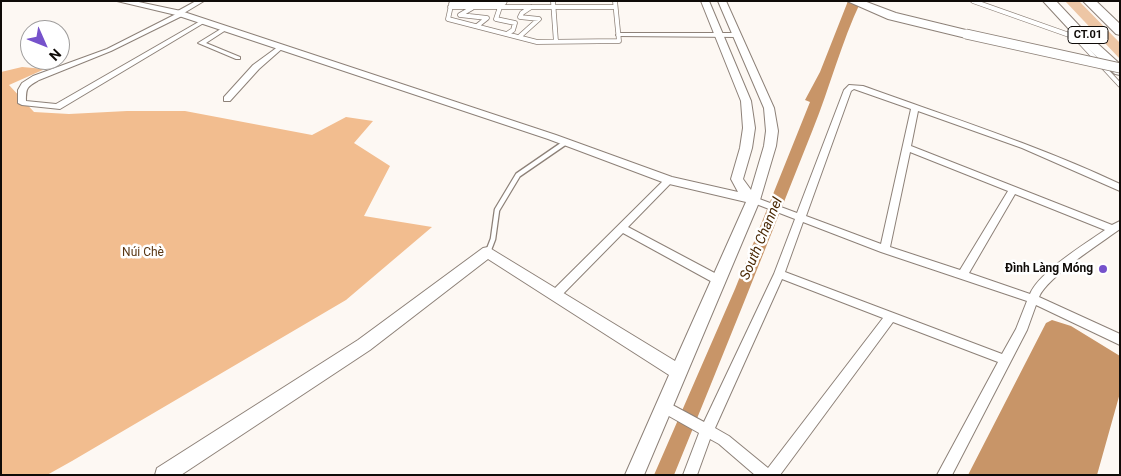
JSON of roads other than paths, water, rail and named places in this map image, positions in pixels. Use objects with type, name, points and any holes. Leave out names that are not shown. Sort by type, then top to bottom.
[{"type":"highway","points":[[853,1],[902,19],[966,34]]},
{"type":"highway","points":[[1049,1],[1083,37],[1120,69]]},
{"type":"highway","name":"CT.01","points":[[1056,1],[1120,69]]},
{"type":"highway","name":"CT.01","points":[[1089,1],[1120,31]]},
{"type":"highway","points":[[1096,1],[1120,24]]},
{"type":"main road","points":[[121,1],[180,13],[226,28],[566,142],[669,180],[754,200]]},
{"type":"main road","points":[[705,1],[746,101],[749,128],[746,148],[737,179],[741,188],[754,200]]},
{"type":"main road","points":[[634,475],[754,200],[770,146],[771,118],[769,108],[722,1]]},
{"type":"main road","points":[[966,34],[1120,69]]},
{"type":"main road","points":[[164,475],[364,345],[488,252],[680,373]]},
{"type":"street","points":[[201,1],[109,50],[36,78],[25,85],[22,90],[22,103],[57,107],[204,21]]},
{"type":"street","points":[[226,28],[201,43],[238,58]]},
{"type":"street","points":[[619,35],[737,34]]},
{"type":"street","points":[[226,99],[256,67],[281,47]]},
{"type":"street","points":[[690,475],[703,427],[779,274],[793,214],[848,90],[852,87],[860,88],[1081,168],[1120,188]]},
{"type":"street","points":[[885,249],[915,108]]},
{"type":"street","points":[[906,148],[1013,190],[1116,227]]},
{"type":"street","points":[[555,295],[669,180]]},
{"type":"street","points":[[963,275],[1013,190]]},
{"type":"street","points":[[754,200],[885,249],[1034,299],[1090,324],[1120,340]]},
{"type":"street","points":[[944,475],[1021,330],[1038,288],[1072,259],[1116,227]]},
{"type":"street","points":[[622,228],[720,281]]},
{"type":"street","points":[[779,274],[1005,360]]},
{"type":"street","points":[[771,475],[890,316]]},
{"type":"street","points":[[665,407],[724,440],[766,475]]},
{"type":"lane","points":[[451,4],[504,3],[505,1]]},
{"type":"lane","points":[[451,4],[448,19],[537,42],[619,41],[614,7],[615,1]]},
{"type":"lane","points":[[973,1],[1072,36],[1080,42],[1120,85]]},
{"type":"lane","points":[[451,4],[472,7],[532,7],[553,4],[614,7]]},
{"type":"lane","points":[[553,4],[556,42]]},
{"type":"lane","points":[[472,7],[460,15],[468,17],[479,15],[487,18],[477,26]]},
{"type":"lane","points":[[500,7],[496,20],[501,22],[511,20],[515,23],[513,30],[507,34]]},
{"type":"lane","points":[[520,37],[539,19],[520,17],[522,13],[532,7]]},
{"type":"lane","points":[[488,252],[493,239],[496,210],[513,186],[518,175],[566,142]]},
{"type":"water","name":"South Channel","points":[[848,1],[861,1],[847,33],[813,129],[674,475],[654,475],[735,289],[810,102],[805,100],[820,72]]},
{"type":"water","points":[[1052,320],[1071,326],[1120,356],[1120,393],[1097,475],[968,475],[1046,323]]},
{"type":"place","name":"Đình Làng Móng","points":[[1103,269]]},
{"type":"park label","name":"Núi Chè","points":[[143,253]]}]
